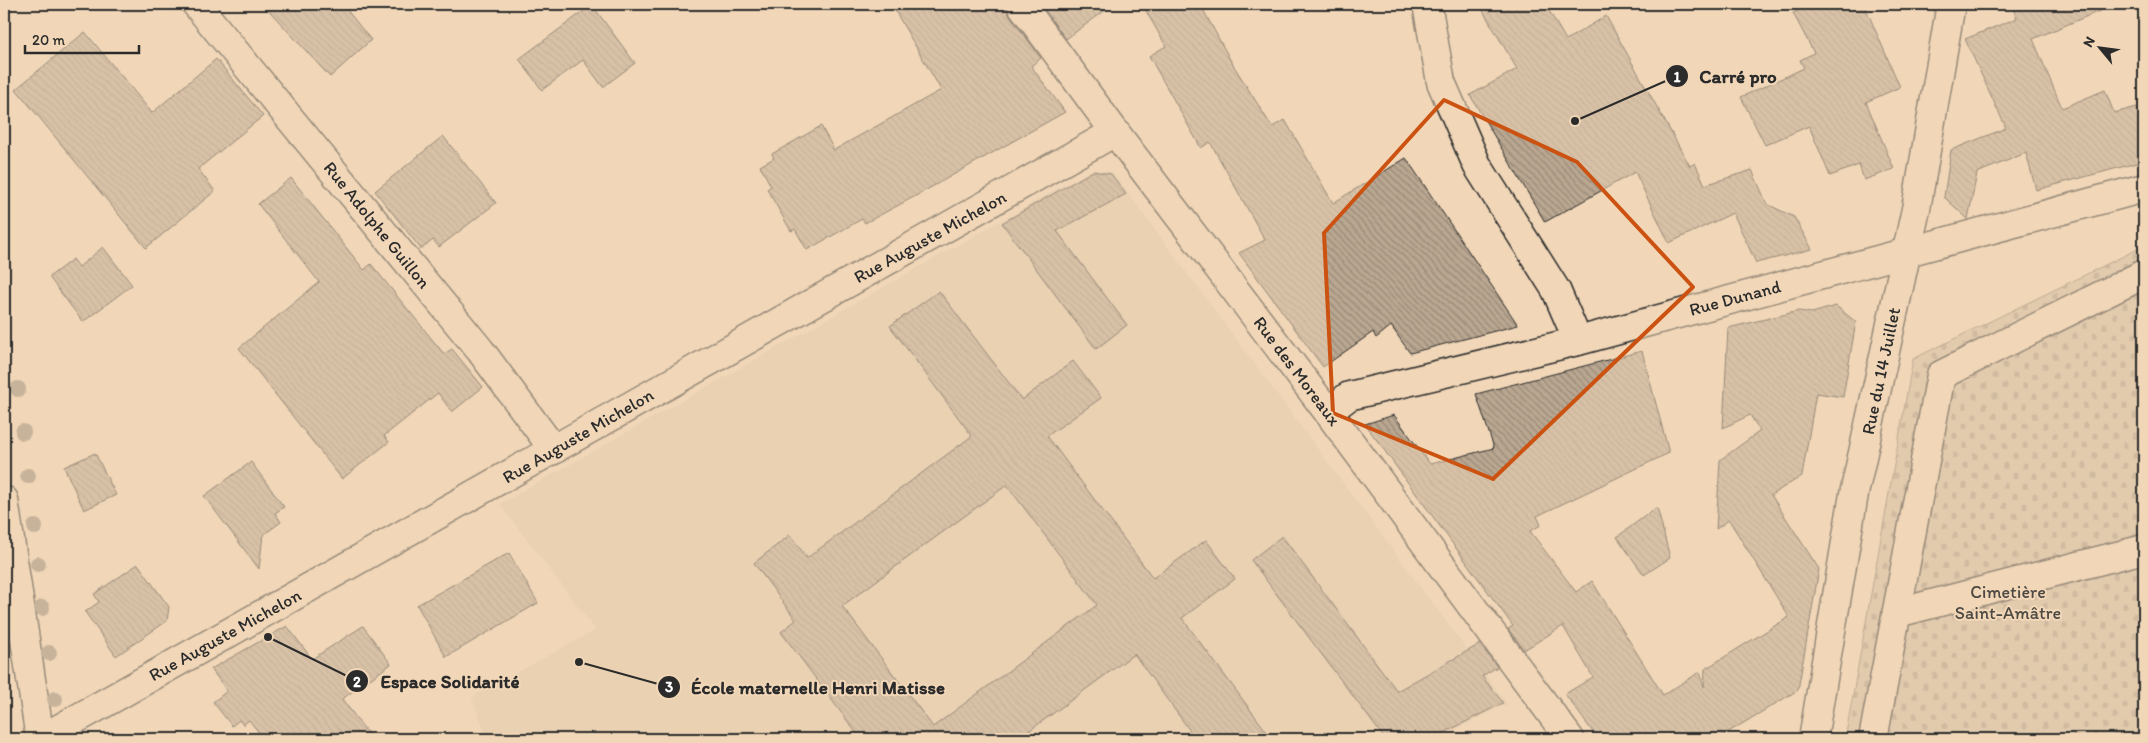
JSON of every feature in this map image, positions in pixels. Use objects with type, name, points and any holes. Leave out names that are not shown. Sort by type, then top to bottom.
[{"type":"street","name":"Rue Adolphe Guillon","points":[[196,4],[480,350],[554,450]]},
{"type":"street","name":"Rue des Moreaux","points":[[1021,4],[1115,132],[1328,412],[1570,739]]},
{"type":"street","points":[[1427,4],[1441,82],[1477,165],[1556,290],[1578,341]]},
{"type":"street","name":"Rue du 14 Juillet","points":[[1813,739],[1854,494],[1907,253],[1952,4]]},
{"type":"street","name":"Rue Auguste Michelon","points":[[40,739],[1115,132]]},
{"type":"street","name":"Rue Dunand","points":[[1328,412],[1349,396],[1578,341],[2144,188]]},
{"type":"street","points":[[1873,739],[1941,375],[2144,274]]},
{"type":"street","points":[[4,500],[40,739]]},
{"type":"street","points":[[1897,613],[2144,549]]},
{"type":"highlighted area","points":[[1444,100],[1577,162],[1693,287],[1493,479],[1333,413],[1324,233]]},
{"type":"shaded area","points":[[1091,170],[1112,172],[1507,704],[1437,739],[488,739],[472,697],[596,630],[500,504]]},
{"type":"green space","name":"Cimetière Saint-Amâtre","points":[[2144,246],[2144,739],[1845,739],[1913,359]]},
{"type":"building","points":[[263,4],[342,4],[371,40],[330,77]]},
{"type":"building","points":[[891,4],[1006,4],[1008,13],[1041,58],[1031,66],[1065,112],[912,198],[865,223],[862,219],[807,250],[795,229],[791,231],[767,189],[771,186],[760,166],[774,158],[772,154],[821,126],[834,150],[941,90]]},
{"type":"building","points":[[1040,4],[1114,4],[1066,39]]},
{"type":"building","points":[[1142,4],[1200,4],[1232,63],[1272,127],[1285,120],[1333,203],[1406,158],[1518,325],[1410,353],[1391,326],[1376,338],[1373,332],[1323,367],[1239,253],[1265,240],[1210,142],[1201,148],[1149,56],[1166,46]]},
{"type":"building","points":[[1479,4],[1545,4],[1566,40],[1606,16],[1690,166],[1695,163],[1705,185],[1752,170],[1767,204],[1794,217],[1812,249],[1756,263],[1733,213],[1669,243],[1635,172],[1545,222],[1470,95],[1517,69]]},
{"type":"building","points":[[1813,4],[1864,4],[1900,87],[1866,102],[1894,169],[1864,180],[1859,165],[1830,176],[1809,126],[1765,145],[1741,97],[1804,68],[1800,60],[1814,53],[1793,13]]},
{"type":"building","points":[[2011,4],[2116,4],[2033,39],[2062,108],[2105,90],[2114,113],[2137,107],[2144,133],[2144,161],[2036,190],[2026,153],[1977,173],[1968,219],[1944,197],[1951,150],[2006,128],[1965,39],[2017,18]]},
{"type":"building","points":[[592,5],[635,63],[603,87],[583,60],[542,90],[519,59]]},
{"type":"building","points":[[85,32],[152,113],[216,59],[263,116],[198,169],[215,191],[146,248],[16,89]]},
{"type":"building","points":[[443,136],[496,203],[439,247],[433,240],[421,249],[375,191]]},
{"type":"building","points":[[1093,171],[1111,174],[1126,194],[1057,231],[1127,325],[1096,349],[1002,223]]},
{"type":"building","points":[[291,178],[364,270],[371,264],[444,354],[452,349],[483,387],[452,412],[438,393],[384,436],[389,442],[342,479],[239,348],[319,282],[258,204]]},
{"type":"building","points":[[103,247],[132,285],[83,322],[49,277],[73,259],[79,267]]},
{"type":"building","points":[[939,291],[1022,400],[1073,361],[1101,398],[1047,436],[1153,578],[1206,540],[1235,579],[1182,618],[1272,739],[1196,739],[1134,654],[1018,739],[861,739],[781,632],[796,620],[754,563],[790,535],[807,558],[972,436],[890,326]],"holes":[[[1007,485],[1097,605],[933,727],[842,606]]]},
{"type":"building","points":[[1836,306],[1856,322],[1843,397],[1816,393],[1802,476],[1771,495],[1819,569],[1798,690],[1717,739],[1598,739],[1565,694],[1593,677],[1563,626],[1524,650],[1508,629],[1513,626],[1365,424],[1394,415],[1430,464],[1494,448],[1476,394],[1642,351],[1669,453],[1537,516],[1541,525],[1530,531],[1576,592],[1592,581],[1663,695],[1700,672],[1704,687],[1705,669],[1789,617],[1729,520],[1716,529],[1720,460],[1760,431],[1750,415],[1723,428],[1728,328],[1799,311],[1812,313]]},
{"type":"building","points":[[95,453],[116,495],[84,510],[64,467]]},
{"type":"building","points":[[251,462],[284,507],[275,513],[281,522],[263,535],[259,569],[204,496]]},
{"type":"building","points":[[1657,507],[1670,558],[1644,575],[1617,537]]},
{"type":"building","points":[[1282,536],[1397,691],[1480,644],[1497,667],[1482,676],[1503,703],[1432,739],[1385,739],[1251,560]]},
{"type":"building","points":[[509,553],[538,603],[446,657],[417,605]]},
{"type":"building","points":[[138,564],[169,607],[167,621],[116,656],[85,612],[99,602],[94,594]]},
{"type":"building","points":[[287,626],[312,659],[363,626],[391,664],[342,699],[372,739],[264,739],[249,720],[243,725],[239,720],[232,726],[213,702],[227,691],[211,669]]},
{"type":"place","name":"Carré pro","points":[[1575,121]]},
{"type":"place","name":"Espace Solidarité","points":[[268,637]]},
{"type":"place","name":"École maternelle Henri Matisse","points":[[579,662]]}]
